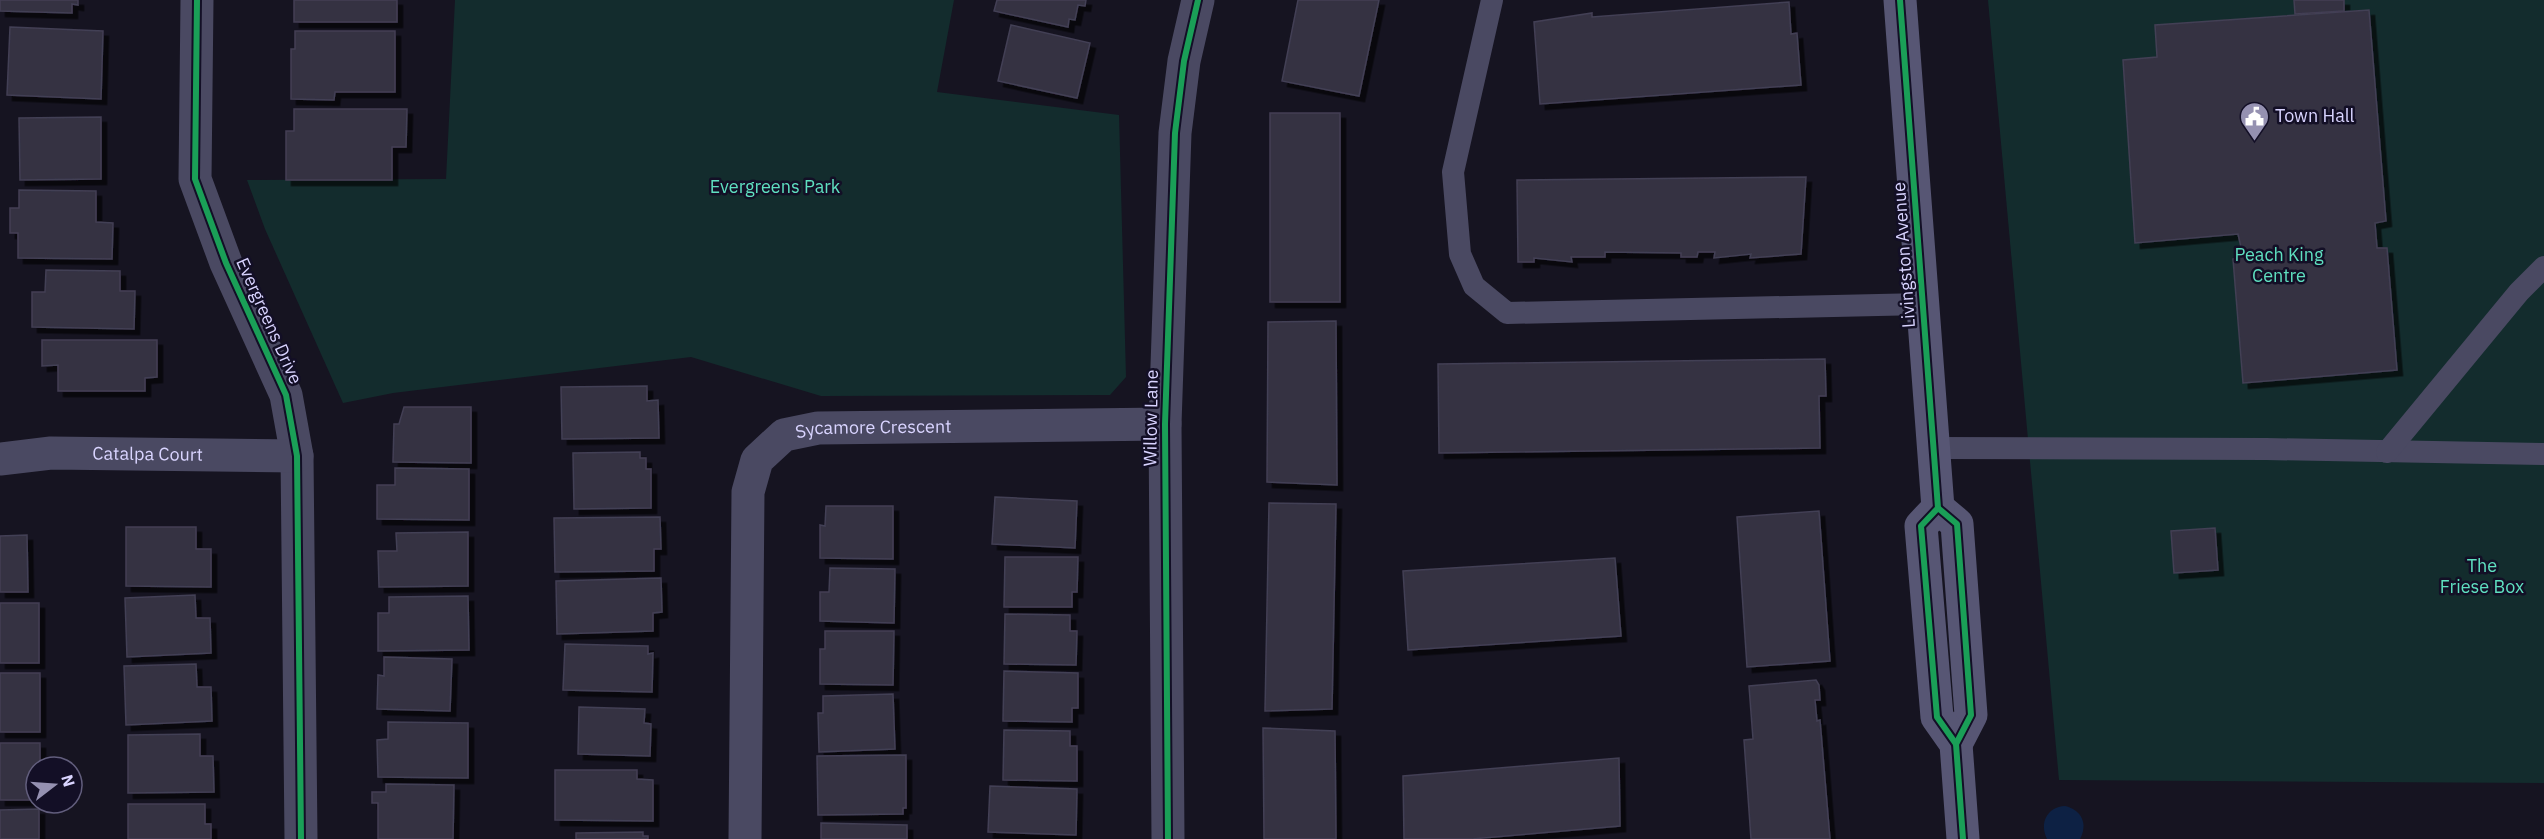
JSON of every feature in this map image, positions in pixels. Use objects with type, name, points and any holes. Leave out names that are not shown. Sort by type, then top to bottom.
[{"type":"main road","name":"Livingston Avenue","points":[[1900,0],[1938,508],[1920,526],[1937,717],[1956,744],[1963,839]]},
{"type":"street","name":"Evergreens Drive","points":[[197,0],[195,179],[226,262],[286,395],[297,456],[301,839]]},
{"type":"street","name":"Willow Lane","points":[[1168,839],[1165,424],[1175,133],[1184,61],[1198,0]]},
{"type":"street","name":"Sycamore Crescent","points":[[745,839],[748,492],[758,460],[784,435],[818,428],[1165,424]]},
{"type":"street","name":"Catalpa Court","points":[[0,459],[51,453],[297,456]]},
{"type":"lane","points":[[1492,0],[1454,172],[1460,254],[1474,286],[1507,313],[1923,304]]},
{"type":"lane","points":[[2387,452],[2519,292],[2544,267]]},
{"type":"lane","points":[[1933,448],[2544,454]]},
{"type":"green space","name":"Evergreens Park","points":[[455,0],[954,0],[937,92],[1119,115],[1126,377],[1110,395],[821,396],[691,357],[393,393],[343,403],[265,229],[247,180],[446,179]]},
{"type":"green space","name":"Peach King Centre","points":[[1988,0],[2544,0],[2544,783],[2059,780]]},
{"type":"water","points":[[2065,806],[2076,811],[2082,818],[2083,828],[2080,839],[2047,839],[2044,827],[2046,817],[2053,809]]},
{"type":"building","points":[[0,0],[78,0],[78,5],[72,4],[72,13],[0,11]]},
{"type":"building","points":[[294,0],[397,0],[397,22],[294,22]]},
{"type":"building","points":[[997,0],[1086,0],[1085,6],[1078,5],[1075,20],[1069,19],[1068,27],[994,11]]},
{"type":"building","points":[[1298,0],[1379,0],[1359,96],[1282,81]]},
{"type":"building","points":[[2294,0],[2344,0],[2344,11],[2295,14]]},
{"type":"building","points":[[1789,2],[1791,34],[1797,33],[1801,85],[1540,104],[1534,22],[1592,13],[1592,17]]},
{"type":"building","name":"Town Hall","points":[[2369,10],[2386,221],[2375,223],[2377,248],[2387,248],[2397,370],[2243,383],[2233,259],[2243,256],[2238,234],[2135,243],[2123,60],[2157,57],[2155,25]]},
{"type":"building","points":[[1011,25],[1090,43],[1077,98],[998,81]]},
{"type":"building","points":[[10,27],[103,31],[101,99],[7,95]]},
{"type":"building","points":[[295,31],[395,31],[395,92],[335,92],[334,100],[291,99],[291,49],[295,49]]},
{"type":"building","points":[[294,109],[407,109],[406,147],[392,147],[392,180],[286,180],[286,131],[294,131]]},
{"type":"building","points":[[1270,113],[1340,113],[1340,302],[1270,302]]},
{"type":"building","points":[[101,117],[101,179],[20,180],[19,118]]},
{"type":"building","points":[[1806,177],[1801,254],[1750,258],[1751,254],[1714,258],[1715,252],[1698,252],[1697,257],[1681,257],[1681,253],[1605,252],[1605,257],[1571,257],[1572,262],[1534,258],[1534,262],[1518,262],[1517,180]]},
{"type":"building","points":[[19,190],[96,191],[96,222],[113,223],[112,259],[18,258],[18,233],[10,233],[10,208],[19,208]]},
{"type":"building","points":[[46,270],[120,271],[120,291],[135,291],[134,329],[32,327],[32,292],[45,292]]},
{"type":"building","points":[[1336,321],[1337,485],[1267,482],[1268,322]]},
{"type":"building","points":[[42,340],[157,340],[157,377],[145,378],[145,391],[58,391],[58,365],[42,366]]},
{"type":"building","points":[[1825,359],[1826,396],[1819,396],[1820,448],[1439,453],[1438,364]]},
{"type":"building","points":[[647,386],[647,401],[658,400],[659,438],[562,439],[561,387]]},
{"type":"building","points":[[404,407],[471,407],[471,463],[393,462],[394,424],[399,424]]},
{"type":"building","points":[[640,452],[640,458],[646,458],[646,469],[651,469],[651,508],[574,509],[573,453]]},
{"type":"building","points":[[395,468],[469,469],[469,520],[377,519],[377,485],[395,485]]},
{"type":"building","points":[[995,497],[1077,501],[1075,548],[992,544]]},
{"type":"building","points":[[1269,503],[1336,504],[1332,709],[1265,711]]},
{"type":"building","points":[[826,506],[893,506],[893,559],[820,558],[820,525],[825,526]]},
{"type":"building","points":[[1819,511],[1830,661],[1747,667],[1737,517]]},
{"type":"building","points":[[660,517],[661,549],[654,549],[654,571],[555,572],[554,518]]},
{"type":"building","points":[[126,527],[196,527],[196,549],[211,549],[211,587],[126,586]]},
{"type":"building","points":[[2215,528],[2218,570],[2174,573],[2171,531]]},
{"type":"building","points":[[468,532],[468,586],[379,587],[378,551],[397,551],[396,533]]},
{"type":"building","points":[[27,535],[28,592],[0,592],[0,536]]},
{"type":"building","points":[[1005,557],[1078,557],[1077,592],[1072,592],[1072,607],[1004,607]]},
{"type":"building","points":[[1615,558],[1621,636],[1408,650],[1403,571]]},
{"type":"building","points":[[830,568],[895,569],[894,623],[820,621],[820,592],[829,592]]},
{"type":"building","points":[[661,578],[662,612],[653,613],[653,631],[557,634],[556,581]]},
{"type":"building","points":[[195,595],[196,618],[210,618],[211,653],[127,657],[125,598]]},
{"type":"building","points":[[468,596],[469,650],[378,651],[378,613],[389,613],[389,597]]},
{"type":"building","points":[[0,603],[39,603],[39,663],[0,663]]},
{"type":"building","points":[[1005,614],[1070,615],[1070,631],[1077,631],[1076,665],[1004,664]]},
{"type":"building","points":[[825,631],[894,631],[893,685],[820,684],[820,649],[825,649]]},
{"type":"building","points":[[565,644],[648,646],[648,654],[653,653],[652,692],[563,690]]},
{"type":"building","points":[[384,657],[452,659],[450,711],[377,709],[378,675],[384,676]]},
{"type":"building","points":[[196,664],[197,687],[211,687],[212,721],[126,725],[124,666]]},
{"type":"building","points":[[1004,671],[1078,673],[1078,708],[1072,708],[1072,722],[1003,721]]},
{"type":"building","points":[[0,673],[40,673],[40,732],[0,732]]},
{"type":"building","points":[[1816,680],[1819,685],[1820,700],[1815,700],[1817,721],[1820,720],[1830,839],[1751,839],[1744,740],[1753,739],[1749,686]]},
{"type":"building","points":[[893,694],[895,749],[819,752],[818,713],[823,713],[823,696]]},
{"type":"building","points":[[579,707],[645,709],[644,723],[651,724],[650,756],[578,754]]},
{"type":"building","points":[[388,722],[468,723],[468,778],[378,777],[377,740],[388,739]]},
{"type":"building","points":[[1263,728],[1335,731],[1336,839],[1264,839]]},
{"type":"building","points":[[1004,730],[1070,731],[1070,746],[1077,746],[1077,781],[1003,780]]},
{"type":"building","points":[[200,734],[200,756],[213,756],[214,792],[128,793],[128,735]]},
{"type":"building","points":[[0,743],[40,743],[40,755],[24,755],[24,800],[0,800]]},
{"type":"building","points":[[906,755],[906,808],[903,808],[903,814],[818,815],[817,756]]},
{"type":"building","points":[[1619,758],[1620,826],[1472,839],[1404,839],[1403,776]]},
{"type":"building","points":[[555,770],[637,770],[637,779],[653,780],[653,821],[555,820]]},
{"type":"building","points":[[386,784],[454,785],[453,839],[378,839],[378,803],[372,803],[372,792],[386,792]]},
{"type":"building","points":[[990,786],[1077,789],[1076,835],[988,832]]},
{"type":"building","points":[[128,804],[205,804],[205,824],[211,824],[211,839],[128,839]]},
{"type":"building","points":[[24,809],[24,815],[39,815],[39,839],[0,839],[0,810]]},
{"type":"building","points":[[821,823],[907,825],[907,839],[821,839]]},
{"type":"building","points":[[643,832],[643,836],[648,836],[648,839],[576,839],[576,833]]},
{"type":"cycle path","points":[[197,0],[195,179],[226,263],[286,395],[297,456],[301,839]]},
{"type":"cycle path","points":[[1168,839],[1165,424],[1175,133],[1184,61],[1198,0]]},
{"type":"cycle path","points":[[1900,0],[1938,508],[1957,524],[1971,715],[1956,744]]},
{"type":"cycle path","points":[[1938,508],[1921,526],[1937,717],[1956,744],[1963,839]]},
{"type":"place","name":"Town Hall","points":[[2254,142]]},
{"type":"park label","name":"The Friese Box","points":[[2482,576]]}]
